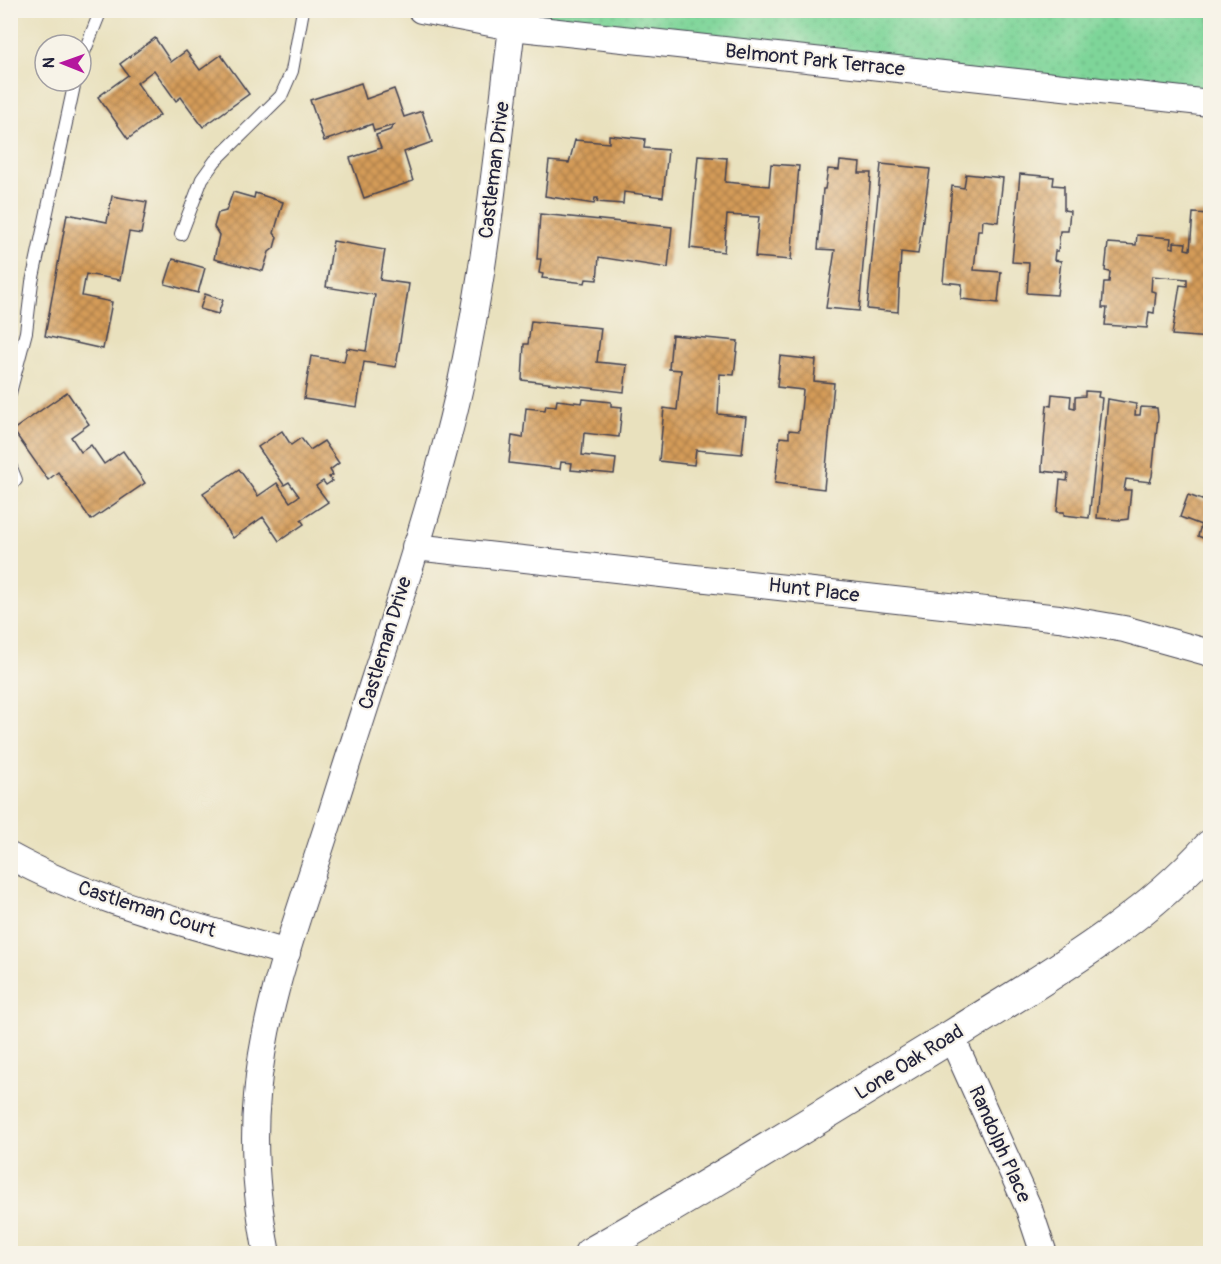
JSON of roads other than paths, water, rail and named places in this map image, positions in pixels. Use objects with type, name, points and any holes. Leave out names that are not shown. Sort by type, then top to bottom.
[{"type":"street","name":"Belmont Park Terrace","points":[[421,10],[512,27],[1210,103]]},
{"type":"street","name":"Castleman Drive","points":[[267,1254],[257,1190],[257,1094],[268,1028],[287,954],[446,441],[474,317],[512,27]]},
{"type":"street","name":"Hunt Place","points":[[415,547],[1059,618],[1124,629],[1210,652]]},
{"type":"street","name":"Lone Oak Road","points":[[590,1254],[1028,988],[1127,922],[1179,879],[1210,846]]},
{"type":"street","name":"Castleman Court","points":[[10,856],[45,875],[287,954]]},
{"type":"street","name":"Randolph Place","points":[[951,1036],[1029,1209],[1044,1254]]},
{"type":"lane","points":[[92,33],[101,10]]},
{"type":"lane","points":[[181,234],[202,179],[215,160],[281,96],[292,71],[303,10]]},
{"type":"lane","points":[[10,393],[26,332],[33,282],[72,93]]},
{"type":"lane","points":[[10,465],[16,480]]}]
